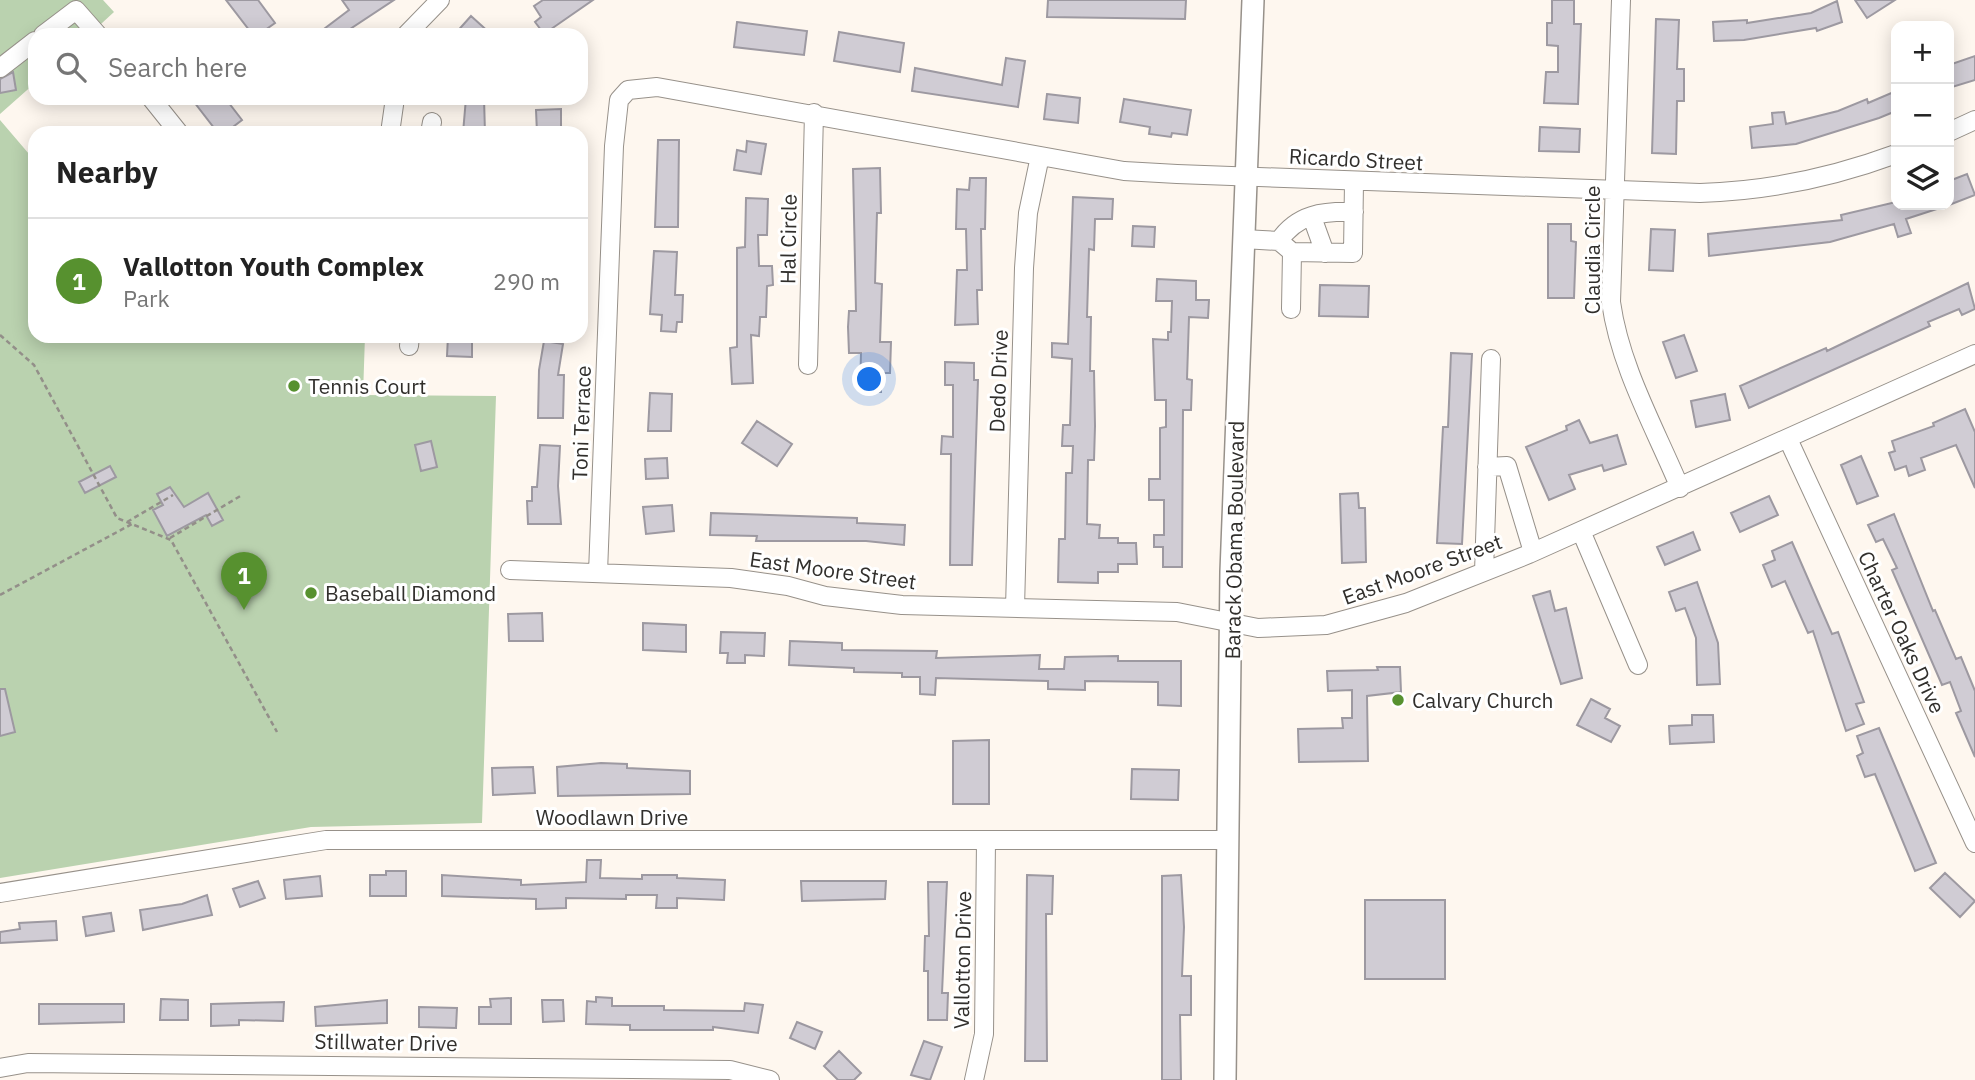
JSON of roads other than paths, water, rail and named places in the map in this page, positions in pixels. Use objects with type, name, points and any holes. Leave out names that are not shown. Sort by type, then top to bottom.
[{"type":"main road","name":"Barack Obama Boulevard","points":[[1225,1080],[1232,622],[1253,0]]},
{"type":"street","points":[[413,28],[440,0]]},
{"type":"street","name":"Claudia Circle","points":[[1621,0],[1610,282],[1613,318],[1631,373],[1680,488]]},
{"type":"street","points":[[50,28],[71,5],[92,28]]},
{"type":"street","points":[[0,68],[28,46]]},
{"type":"street","name":"Toni Terrace","points":[[598,573],[614,146],[620,100],[628,90],[657,86],[814,113]]},
{"type":"street","points":[[157,105],[173,126]]},
{"type":"street","points":[[391,126],[394,105]]},
{"type":"street","name":"Ricardo Street","points":[[814,113],[1124,171],[1354,182],[1700,193],[1777,187],[1833,175],[1891,156]]},
{"type":"street","name":"Hal Circle","points":[[808,365],[814,113]]},
{"type":"street","points":[[1954,130],[1975,120]]},
{"type":"street","name":"Dedo Drive","points":[[1015,608],[1024,268],[1028,213],[1040,156]]},
{"type":"street","points":[[1243,239],[1325,253],[1353,253],[1354,182]]},
{"type":"street","points":[[1291,309],[1285,246],[1290,223],[1330,211],[1354,212]]},
{"type":"street","points":[[1312,217],[1325,253]]},
{"type":"street","name":"East Moore Street","points":[[510,570],[731,578],[872,602],[1177,612],[1258,628],[1289,629],[1347,622],[1406,603],[1533,552],[1975,354]]},
{"type":"street","points":[[1484,572],[1491,359]]},
{"type":"street","name":"Charter Oaks Drive","points":[[1788,439],[1975,843]]},
{"type":"street","points":[[1487,467],[1507,466],[1533,552]]},
{"type":"street","points":[[1581,531],[1639,665]]},
{"type":"street","name":"Woodlawn Drive","points":[[0,893],[326,840],[1228,840]]},
{"type":"street","name":"Vallotton Drive","points":[[974,1080],[984,1034],[986,840]]},
{"type":"street","name":"Stillwater Drive","points":[[0,1068],[28,1063],[602,1067],[730,1069],[770,1080]]},
{"type":"place","name":"Tennis Court","points":[[294,386]]},
{"type":"place","name":"Baseball Diamond","points":[[311,593]]},
{"type":"place","name":"Vallotton Youth Complex","points":[[244,610]]},
{"type":"place","name":"Calvary Church","points":[[1398,700]]}]
